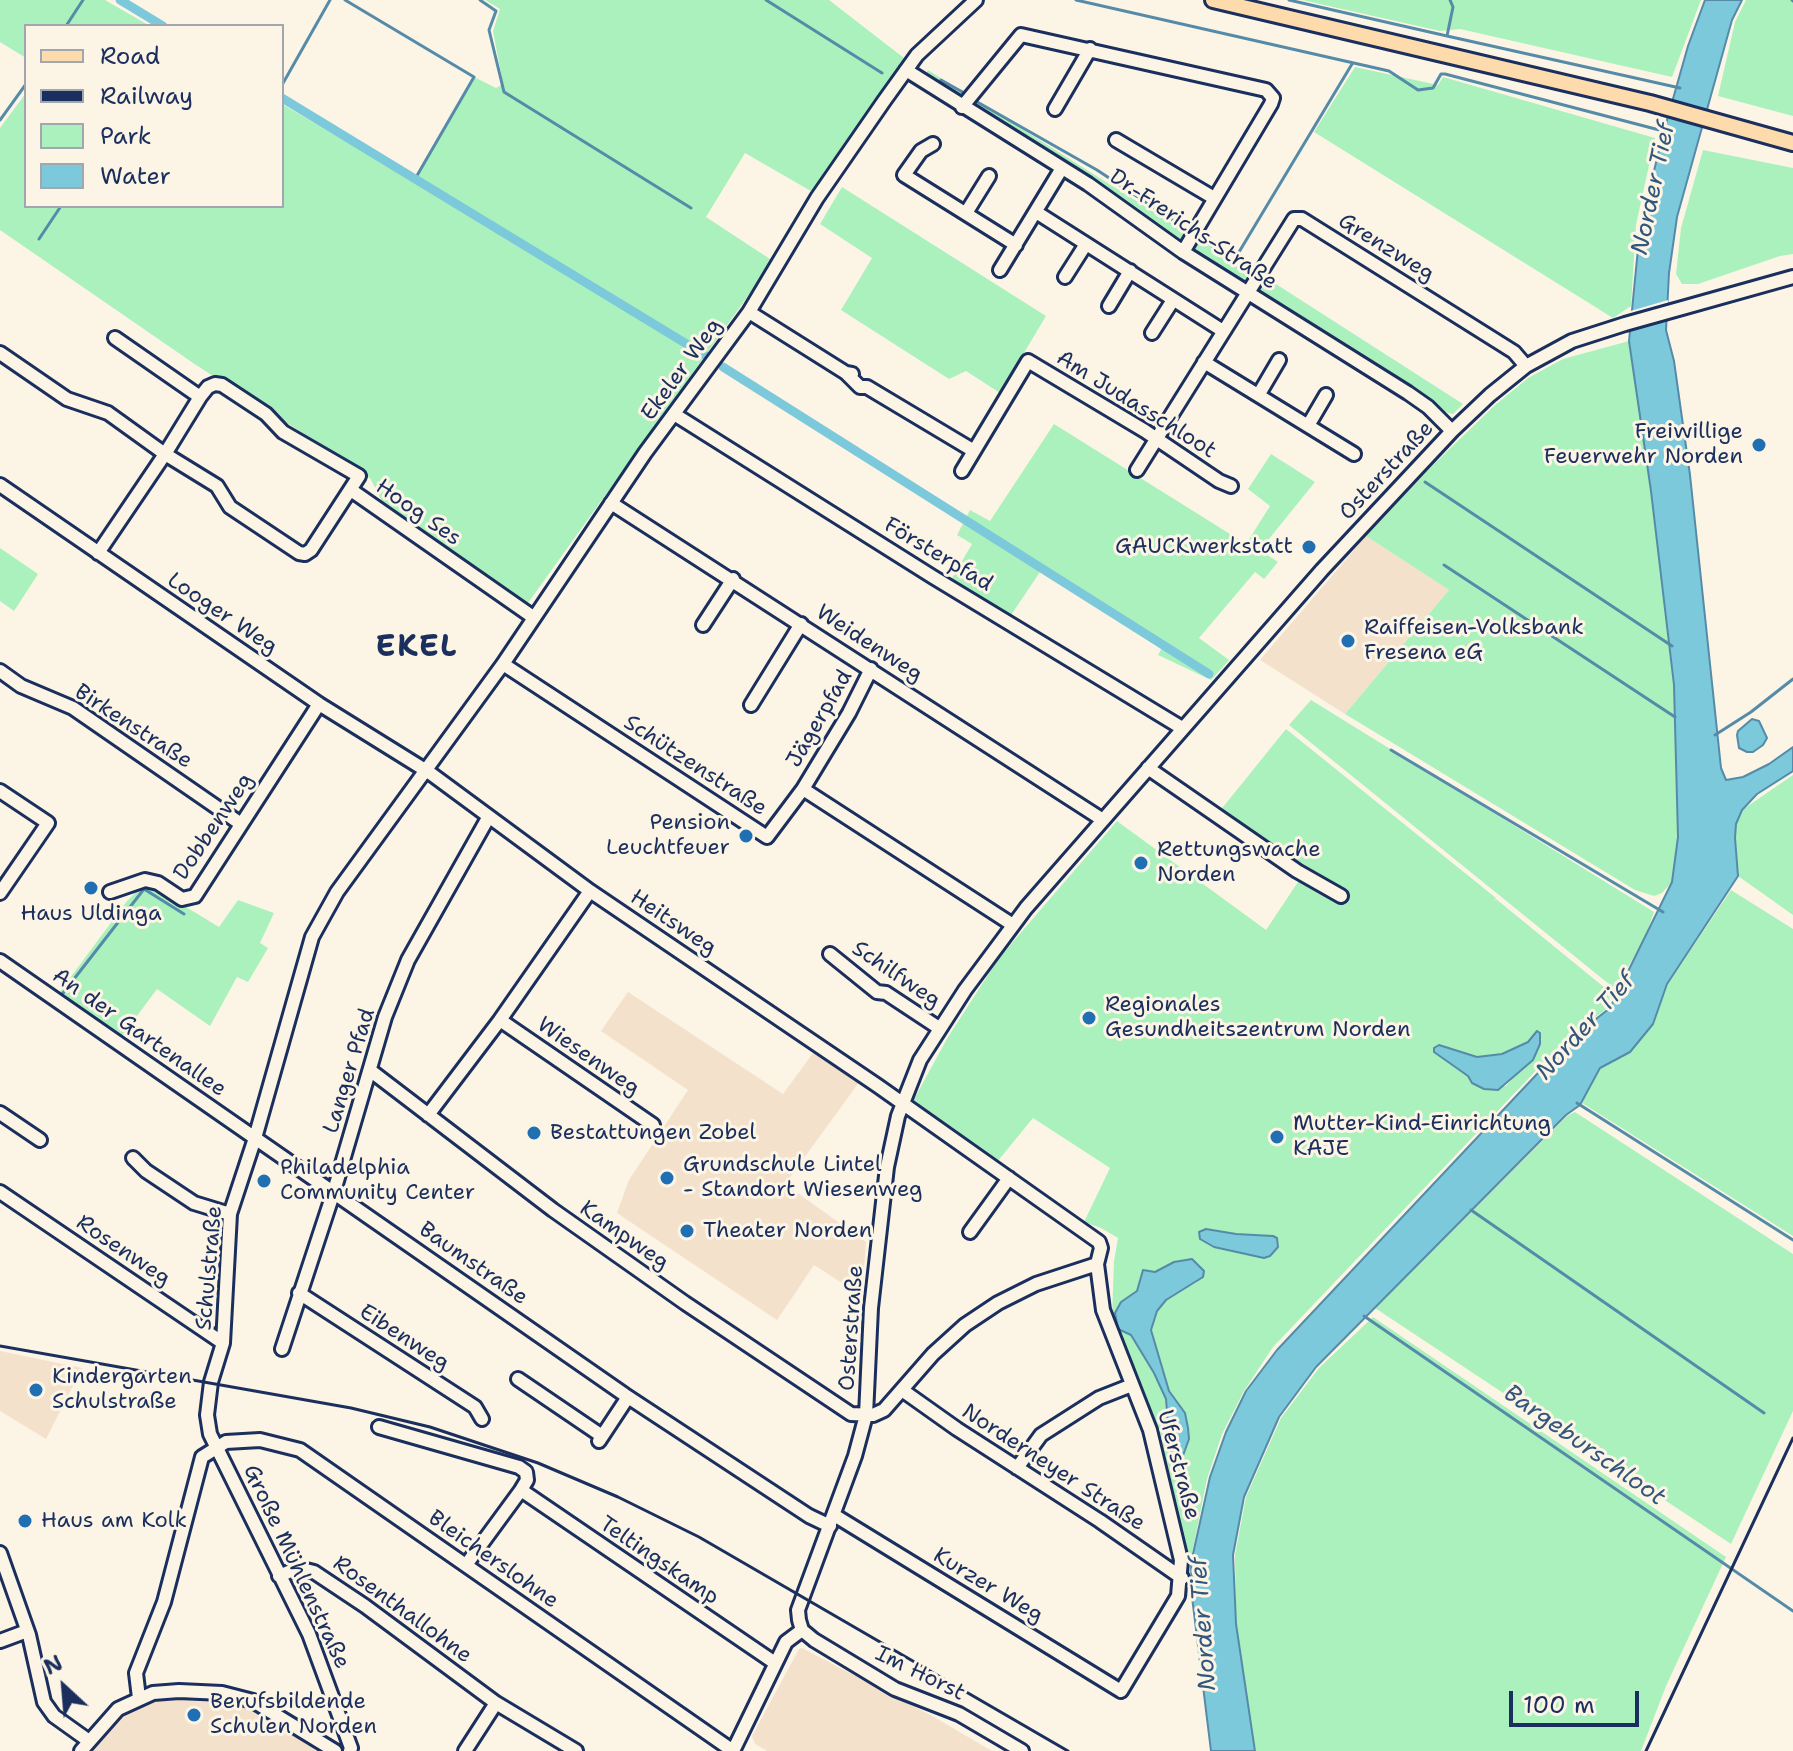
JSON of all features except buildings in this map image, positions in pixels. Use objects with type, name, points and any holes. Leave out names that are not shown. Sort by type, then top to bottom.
[{"type":"main road","points":[[1213,0],[1650,103],[1793,143]]},
{"type":"street","name":"Ekeler Weg","points":[[426,770],[503,664],[611,503],[749,312],[817,198],[906,70],[917,55],[976,0]]},
{"type":"street","points":[[962,107],[1021,35],[1266,90],[1273,98],[1271,104],[1183,252]]},
{"type":"street","points":[[1055,109],[1090,49]]},
{"type":"street","name":"Dr.-Frerichs-Straße","points":[[906,70],[1137,217],[1183,252],[1408,393],[1428,407],[1452,431]]},
{"type":"street","points":[[1116,140],[1214,198]]},
{"type":"street","points":[[933,144],[921,151],[904,175],[1016,245]]},
{"type":"street","points":[[1000,270],[1062,168]]},
{"type":"street","points":[[966,213],[989,176]]},
{"type":"street","points":[[1036,212],[1223,331]]},
{"type":"street","name":"Grenzweg","points":[[1247,292],[1290,223],[1294,219],[1302,219],[1514,352],[1526,366]]},
{"type":"street","points":[[1065,277],[1086,244]]},
{"type":"street","points":[[1109,306],[1130,271]]},
{"type":"street","name":"Osterstraße","points":[[802,1630],[798,1610],[855,1456],[866,1415],[874,1275],[887,1167],[902,1103],[920,1060],[939,1028],[1013,925],[1343,547],[1452,431],[1526,366],[1572,341],[1793,277]]},
{"type":"street","points":[[1137,470],[1247,292]]},
{"type":"street","points":[[1152,333],[1173,300]]},
{"type":"street","points":[[749,312],[846,373],[854,374],[867,387],[974,451]]},
{"type":"street","points":[[98,553],[200,397],[115,338]]},
{"type":"street","points":[[0,353],[67,399],[108,413],[217,486],[230,507],[299,553],[305,554],[311,550],[351,490]]},
{"type":"street","points":[[1259,394],[1279,360]]},
{"type":"street","name":"Am Judasschloot","points":[[962,471],[1028,361],[1231,486]]},
{"type":"street","points":[[1204,362],[1354,454]]},
{"type":"street","name":"Hoog Ses","points":[[200,397],[208,387],[222,385],[266,414],[283,432],[359,476],[351,490],[533,617]]},
{"type":"street","points":[[1309,424],[1326,395]]},
{"type":"street","name":"Försterpfad","points":[[674,414],[920,569],[1182,728]]},
{"type":"street","name":"Looger Weg","points":[[0,485],[319,704],[426,770]]},
{"type":"street","name":"Weidenweg","points":[[611,503],[1103,820]]},
{"type":"street","points":[[703,625],[733,579]]},
{"type":"street","points":[[751,705],[801,624]]},
{"type":"street","name":"Schützenstraße","points":[[503,664],[767,837],[803,789]]},
{"type":"street","name":"Jägerpfad","points":[[803,789],[849,713],[871,669]]},
{"type":"street","name":"Birkenstraße","points":[[0,671],[21,686],[73,708],[241,824]]},
{"type":"street","name":"Dobbenweg","points":[[110,892],[145,880],[158,883],[182,899],[195,896],[319,704]]},
{"type":"street","points":[[1148,768],[1297,871],[1341,896]]},
{"type":"street","name":"Heitsweg","points":[[426,770],[590,891],[902,1103],[1099,1242]]},
{"type":"street","name":"Schulstraße","points":[[217,1446],[208,1427],[207,1415],[211,1382],[223,1343],[230,1214],[255,1138],[302,969],[318,923],[337,892],[426,770]]},
{"type":"street","points":[[803,789],[1013,925]]},
{"type":"street","points":[[0,791],[48,823],[0,893]]},
{"type":"street","name":"Langer Pfad","points":[[282,1349],[334,1191],[385,1017],[408,960],[488,818]]},
{"type":"street","name":"Wiesenweg","points":[[428,1115],[500,1020],[590,891]]},
{"type":"street","name":"Schilfweg","points":[[830,954],[877,992],[886,993],[939,1028]]},
{"type":"street","name":"An der Gartenallee","points":[[0,961],[255,1138]]},
{"type":"street","name":"Wiesenweg","points":[[500,1020],[653,1125]]},
{"type":"street","name":"Kampweg","points":[[371,1071],[553,1210],[685,1303],[851,1414],[866,1415]]},
{"type":"street","points":[[0,1113],[40,1140]]},
{"type":"street","name":"Baumstraße","points":[[255,1138],[628,1397],[809,1516],[832,1520]]},
{"type":"street","points":[[133,1158],[146,1171],[194,1203],[230,1214]]},
{"type":"street","points":[[970,1232],[1009,1178]]},
{"type":"street","name":"Rosenweg","points":[[1,1194],[223,1343]]},
{"type":"street","name":"Uferstraße","points":[[1099,1242],[1101,1248],[1097,1264],[1103,1310],[1150,1430],[1181,1560],[1182,1578]]},
{"type":"street","points":[[866,1415],[884,1410],[933,1354],[976,1317],[1036,1284],[1097,1264]]},
{"type":"street","name":"Eibenweg","points":[[299,1293],[475,1407],[482,1419]]},
{"type":"street","points":[[518,1379],[600,1439],[628,1397]]},
{"type":"street","points":[[1017,1468],[1041,1435],[1099,1398],[1132,1385]]},
{"type":"street","name":"Norderneyer Straße","points":[[902,1390],[1182,1578]]},
{"type":"street","name":"Teltingskamp","points":[[379,1427],[519,1467],[526,1472],[527,1480],[521,1490],[775,1663]]},
{"type":"street","name":"Bleicherslohne","points":[[217,1446],[230,1440],[245,1439],[300,1450],[734,1748],[748,1751]]},
{"type":"street","points":[[139,1698],[136,1673],[164,1602],[200,1462],[204,1454],[217,1446]]},
{"type":"street","name":"Große Mühlenstraße","points":[[217,1446],[309,1634],[350,1751]]},
{"type":"street","points":[[466,1565],[521,1490]]},
{"type":"street","name":"Kurzer Weg","points":[[832,1520],[1121,1691],[1178,1596],[1182,1578]]},
{"type":"street","points":[[0,1553],[27,1631],[48,1710],[85,1746],[118,1709],[153,1693],[179,1691],[237,1696],[266,1707],[335,1751]]},
{"type":"street","name":"Rosenthallohne","points":[[279,1576],[298,1568],[314,1572],[496,1703],[576,1751]]},
{"type":"street","points":[[734,1748],[786,1642],[802,1630]]},
{"type":"street","name":"Im Horst","points":[[802,1630],[895,1689],[959,1714],[1022,1751]]},
{"type":"street","points":[[0,1641],[27,1631]]},
{"type":"street","points":[[465,1751],[496,1703]]},
{"type":"shaded area","points":[[1366,536],[1449,590],[1345,714],[1260,660]]},
{"type":"shaded area","points":[[628,992],[783,1094],[816,1049],[860,1081],[785,1184],[866,1242],[862,1296],[814,1265],[777,1320],[617,1213],[629,1180],[688,1090],[601,1031]]},
{"type":"shaded area","name":"Kindergarten Schulstraße","points":[[0,1351],[82,1368],[46,1439],[0,1411]]},
{"type":"shaded area","points":[[802,1648],[992,1751],[767,1751],[755,1744],[752,1736]]},
{"type":"shaded area","name":"Berufsbildende Schulen Norden","points":[[168,1696],[204,1697],[246,1705],[326,1751],[91,1751],[107,1729],[134,1705]]},
{"type":"green space","points":[[0,0],[105,0],[147,24],[24,24],[24,57],[0,42]]},
{"type":"green space","points":[[485,0],[829,0],[904,58],[816,194],[745,153],[706,217],[773,261],[528,603],[387,511],[370,478],[196,365],[0,230],[0,128],[24,96],[24,208],[284,208],[284,105],[408,178],[415,179],[474,77],[496,88],[503,84],[493,31],[500,9]]},
{"type":"green space","points":[[1302,0],[1701,0],[1672,77],[1460,29],[1440,31]]},
{"type":"green space","points":[[1746,0],[1793,0],[1793,116],[1718,96],[1735,22]]},
{"type":"green space","points":[[1355,67],[1438,85],[1443,77],[1655,138],[1636,225],[1631,306],[1613,318],[1314,132]]},
{"type":"green space","points":[[928,70],[1262,280],[1265,277],[1463,404],[1453,414],[1440,411],[1425,397],[923,78]]},
{"type":"green space","points":[[1703,150],[1793,168],[1793,254],[1698,284],[1682,284],[1676,274],[1681,228]]},
{"type":"green space","points":[[842,187],[1046,316],[1000,393],[966,371],[949,379],[841,310],[872,258],[820,224]]},
{"type":"green space","points":[[1629,341],[1674,685],[1678,837],[1672,882],[1662,893],[1654,896],[1635,890],[1345,714],[1449,590],[1366,536],[1435,463],[1528,378],[1563,359]]},
{"type":"green space","points":[[1054,424],[1246,544],[1270,506],[1248,489],[1271,454],[1315,482],[1260,550],[1278,562],[1264,579],[1255,572],[1199,638],[1229,660],[1211,680],[1158,655],[1164,644],[1042,569],[1007,621],[948,585],[972,544],[957,535],[970,510],[990,521]]},
{"type":"green space","points":[[0,548],[38,574],[14,611],[0,601]]},
{"type":"green space","points":[[1311,700],[1654,912],[1644,940],[1615,989],[1289,725]]},
{"type":"green space","points":[[1286,729],[1496,898],[1493,901],[1496,899],[1610,992],[1609,1007],[1568,1037],[1273,1347],[1244,1391],[1222,1434],[1207,1479],[1190,1563],[1192,1597],[1185,1596],[1184,1556],[1168,1472],[1140,1382],[1112,1317],[1118,1238],[1084,1222],[1110,1168],[1033,1118],[997,1162],[927,1115],[913,1101],[948,1037],[999,958],[1117,821],[1266,930],[1300,879],[1219,812]],"holes":[[[1535,1032],[1506,1086],[1472,1083],[1468,1076],[1438,1054],[1439,1045],[1477,1057],[1502,1054],[1528,1042]],[[1211,1229],[1267,1235],[1264,1258],[1214,1247]],[[1174,1262],[1197,1282],[1166,1300],[1157,1311],[1151,1330],[1169,1391],[1185,1413],[1189,1439],[1184,1455],[1170,1449],[1166,1399],[1154,1373],[1131,1335],[1125,1331],[1143,1270],[1155,1272]]]},
{"type":"green space","points":[[1793,775],[1793,915],[1738,876],[1735,838],[1736,824],[1742,810]]},
{"type":"green space","points":[[148,884],[219,927],[238,900],[274,913],[260,943],[268,948],[248,982],[237,977],[210,1026],[157,989],[117,1043],[56,997],[127,901]]},
{"type":"green space","points":[[1731,890],[1793,929],[1793,1236],[1582,1103],[1601,1068],[1630,1052],[1653,1025],[1668,984]]},
{"type":"green space","points":[[1575,1112],[1793,1254],[1793,1411],[1731,1544],[1375,1308],[1567,1116]]},
{"type":"green space","points":[[1373,1317],[1726,1557],[1666,1686],[1641,1751],[1256,1751],[1236,1623],[1235,1555],[1246,1497],[1281,1418],[1319,1368]]},
{"type":"water","name":"Norder Tief","points":[[1705,0],[1742,0],[1732,20],[1677,217],[1669,273],[1666,330],[1674,361],[1690,475],[1721,768],[1726,780],[1743,777],[1793,747],[1793,771],[1757,794],[1742,810],[1736,824],[1735,838],[1738,876],[1667,984],[1653,1024],[1630,1052],[1600,1068],[1580,1105],[1566,1115],[1316,1367],[1279,1417],[1244,1497],[1233,1555],[1236,1624],[1255,1751],[1211,1751],[1192,1597],[1191,1563],[1210,1477],[1226,1432],[1246,1391],[1277,1350],[1570,1039],[1610,1008],[1672,882],[1678,837],[1674,685],[1629,341],[1640,228],[1688,46]]},
{"type":"water","points":[[1752,719],[1759,721],[1767,738],[1753,752],[1747,752],[1739,748],[1737,735]]},
{"type":"water","points":[[1537,1031],[1540,1033],[1540,1044],[1533,1060],[1498,1090],[1484,1089],[1472,1083],[1468,1076],[1434,1052],[1439,1045],[1477,1057],[1502,1054],[1528,1042]]},
{"type":"water","points":[[1206,1229],[1273,1236],[1277,1238],[1278,1247],[1264,1258],[1214,1247],[1200,1239],[1199,1232]]},
{"type":"water","points":[[1192,1259],[1204,1271],[1203,1277],[1166,1300],[1157,1311],[1151,1330],[1169,1391],[1185,1413],[1188,1428],[1189,1439],[1180,1464],[1176,1464],[1170,1449],[1166,1399],[1131,1335],[1118,1329],[1115,1313],[1121,1302],[1137,1291],[1143,1270],[1155,1272],[1174,1262]]},
{"type":"pier","points":[[1668,300],[1668,320],[1625,333],[1627,312]]},
{"type":"waterway","points":[[67,24],[83,0]]},
{"type":"waterway","points":[[120,0],[160,24]]},
{"type":"waterway","points":[[284,81],[330,0]]},
{"type":"waterway","points":[[345,0],[474,77],[415,179]]},
{"type":"waterway","points":[[480,0],[496,11],[489,30],[504,92],[691,208]]},
{"type":"waterway","points":[[766,0],[882,73]]},
{"type":"waterway","name":"Norder Tief","points":[[1076,0],[1389,71],[1418,90],[1433,88],[1441,74],[1445,74],[1667,132]]},
{"type":"waterway","points":[[1289,0],[1447,36]]},
{"type":"waterway","points":[[1450,0],[1453,7],[1447,36],[1680,88]]},
{"type":"waterway","points":[[1197,236],[1232,260],[1236,257],[1352,64]]},
{"type":"waterway","points":[[941,80],[966,94]]},
{"type":"waterway","points":[[0,120],[24,87]]},
{"type":"waterway","points":[[284,99],[708,357]]},
{"type":"waterway","points":[[972,99],[1097,170],[1191,232]]},
{"type":"waterway","points":[[39,239],[60,208]]},
{"type":"waterway","points":[[723,367],[1209,674]]},
{"type":"waterway","points":[[1425,482],[1672,646]]},
{"type":"waterway","points":[[1444,565],[1675,717]]},
{"type":"waterway","points":[[1715,735],[1793,679]]},
{"type":"waterway","points":[[1391,750],[1663,912]]},
{"type":"waterway","points":[[60,997],[144,889],[184,914]]},
{"type":"waterway","points":[[1577,1103],[1793,1240]]},
{"type":"waterway","points":[[1471,1210],[1764,1413]]},
{"type":"waterway","name":"Bargeburschloot","points":[[1364,1316],[1793,1611]]},
{"type":"railway","points":[[0,1346],[351,1408],[430,1427],[538,1463],[618,1497],[699,1537],[1068,1751]]},
{"type":"railway","points":[[1646,1751],[1793,1438]]},
{"type":"place","name":"Freiwillige Feuerwehr Norden","points":[[1759,445]]},
{"type":"place","name":"GAUCKwerkstatt","points":[[1309,547]]},
{"type":"place","name":"Raiffeisen-Volksbank Fresena eG","points":[[1348,641]]},
{"type":"place","name":"Pension Leuchtfeuer","points":[[746,836]]},
{"type":"place","name":"Rettungswache Norden","points":[[1141,863]]},
{"type":"place","name":"Haus Uldinga","points":[[91,888]]},
{"type":"place","name":"Regionales Gesundheitszentrum Norden","points":[[1089,1018]]},
{"type":"place","name":"Bestattungen Zobel","points":[[534,1133]]},
{"type":"place","name":"Mutter-Kind-Einrichtung KAJE","points":[[1277,1137]]},
{"type":"place","name":"Grundschule Lintel - Standort Wiesenweg","points":[[667,1178]]},
{"type":"place","name":"Philadelphia Community Center","points":[[264,1181]]},
{"type":"place","name":"Theater Norden","points":[[687,1231]]},
{"type":"place","name":"Kindergarten Schulstraße","points":[[36,1390]]},
{"type":"place","name":"Haus am Kolk","points":[[25,1521]]},
{"type":"place","name":"Berufsbildende Schulen Norden","points":[[194,1715]]},
{"type":"district","name":"EKEL","points":[[417,648]]}]
